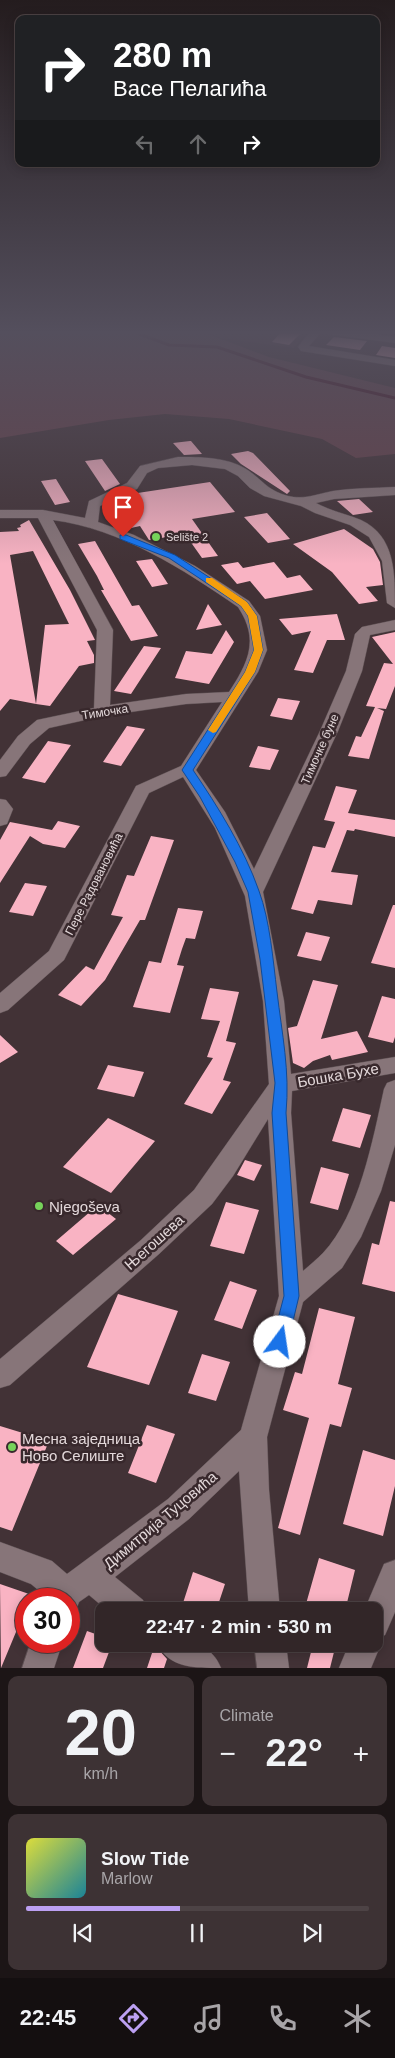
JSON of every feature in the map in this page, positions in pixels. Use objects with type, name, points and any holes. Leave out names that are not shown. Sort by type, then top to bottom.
[{"type":"street","points":[[91,525],[94,504],[137,483],[140,473],[144,469],[166,463],[195,461],[228,466],[240,471],[258,487],[269,493],[306,503],[314,508],[364,526],[377,536],[390,564],[395,603]]},
{"type":"street","points":[[306,503],[324,497],[348,494],[395,492]]},
{"type":"street","points":[[0,514],[43,514],[91,525],[172,557],[244,604],[252,616],[259,650],[250,672],[187,770],[217,817],[241,862],[254,892],[267,959],[282,1083],[279,1113],[292,1296],[253,1437],[254,1490],[264,1602]]},
{"type":"street","points":[[43,514],[71,562],[105,630],[104,686],[101,702],[103,711]]},
{"type":"street","name":"Тимочке буне","points":[[254,892],[329,731],[354,671],[363,634],[367,630],[395,624]]},
{"type":"street","name":"Тимочка","points":[[0,772],[34,728],[43,724],[103,711],[186,699],[233,697]]},
{"type":"street","name":"Пере Радовановића","points":[[0,1005],[57,955],[142,790],[187,770]]},
{"type":"street","points":[[0,804],[4,809],[0,820]]},
{"type":"street","name":"Бошка Бухе","points":[[282,1083],[307,1082],[395,1065]]},
{"type":"street","name":"Његошева","points":[[0,1376],[150,1247],[204,1197],[261,1110],[282,1083]]},
{"type":"street","points":[[292,1296],[333,1260],[352,1230],[369,1191],[382,1150],[395,1089]]},
{"type":"street","name":"Димитрија Туцовића","points":[[77,1588],[187,1500],[253,1437]]},
{"type":"street","points":[[0,1558],[41,1572],[70,1588]]},
{"type":"street","points":[[383,1603],[395,1575]]},
{"type":"street","points":[[80,1592],[107,1602]]},
{"type":"street","points":[[184,1652],[205,1668]]},
{"type":"street","points":[[271,1652],[273,1668]]},
{"type":"street","points":[[355,1668],[362,1652]]},
{"type":"street","points":[[38,1668],[43,1653]]},
{"type":"shaded area","points":[[0,408],[395,408],[395,454],[356,458],[322,439],[229,419],[165,414],[109,420],[0,438]]},
{"type":"building","points":[[191,441],[202,454],[184,455],[173,443]]},
{"type":"building","points":[[248,451],[253,453],[290,491],[287,494],[241,464],[231,454]]},
{"type":"building","points":[[102,459],[120,484],[105,491],[85,461]]},
{"type":"building","points":[[56,479],[70,502],[55,505],[41,481]]},
{"type":"building","points":[[210,482],[235,512],[192,519],[218,556],[202,558],[185,534],[149,540],[140,526],[131,528],[113,502],[131,494]]},
{"type":"building","points":[[359,499],[373,512],[353,515],[337,501]]},
{"type":"building","points":[[267,513],[290,539],[268,543],[244,517]]},
{"type":"building","points":[[29,520],[70,590],[95,640],[87,641],[94,655],[94,663],[79,666],[50,706],[36,704],[10,699],[0,711],[0,532],[19,531],[17,528]],"holes":[[[33,551],[69,624],[45,625],[36,704],[10,555]]]},
{"type":"building","points":[[344,529],[373,549],[380,562],[383,585],[366,587],[378,601],[359,604],[332,572],[293,544]]},
{"type":"building","points":[[95,541],[132,606],[139,605],[158,636],[131,641],[101,590],[104,590],[78,544]]},
{"type":"building","points":[[152,559],[168,584],[152,587],[136,561]]},
{"type":"building","points":[[238,562],[243,568],[274,562],[287,578],[300,575],[313,590],[265,599],[250,581],[237,584],[221,565]]},
{"type":"building","points":[[208,604],[222,625],[196,630]]},
{"type":"building","points":[[337,614],[345,640],[327,640],[313,673],[294,670],[311,631],[292,635],[279,619]]},
{"type":"building","points":[[226,630],[234,642],[209,684],[175,678],[186,651],[212,654]]},
{"type":"building","points":[[395,632],[395,686],[386,709],[377,708],[384,711],[369,759],[348,756],[356,736],[361,737],[375,707],[366,706],[384,663],[393,664],[372,637]]},
{"type":"building","points":[[144,646],[161,648],[131,694],[114,691]]},
{"type":"building","points":[[278,698],[300,701],[292,720],[270,716]]},
{"type":"building","points":[[127,726],[145,729],[121,766],[103,762]]},
{"type":"building","points":[[48,741],[71,745],[45,783],[22,778]]},
{"type":"building","points":[[258,746],[279,750],[270,770],[249,767]]},
{"type":"building","points":[[336,786],[357,790],[348,813],[395,820],[395,837],[355,829],[354,831],[347,830],[331,872],[358,875],[352,905],[318,900],[313,914],[291,909],[313,846],[325,848],[335,822],[324,820]]},
{"type":"building","points":[[58,821],[80,826],[65,848],[43,844],[30,836],[0,883],[0,840],[10,822],[52,830]]},
{"type":"building","points":[[151,836],[174,840],[145,920],[140,920],[105,980],[81,1006],[58,995],[86,966],[94,970],[123,917],[111,915],[127,875],[134,876]]},
{"type":"building","points":[[25,883],[47,886],[33,916],[9,912]]},
{"type":"building","points":[[393,905],[395,905],[395,968],[371,963]]},
{"type":"building","points":[[178,908],[203,911],[195,939],[186,938],[182,949],[177,965],[184,966],[170,1013],[133,1007],[149,961],[161,963]]},
{"type":"building","points":[[306,932],[330,937],[321,961],[297,956]]},
{"type":"building","points":[[313,980],[338,985],[321,1039],[357,1031],[368,1052],[332,1060],[330,1055],[313,1061],[304,1068],[293,1063],[288,1028],[297,1026]]},
{"type":"building","points":[[210,988],[239,992],[226,1041],[236,1043],[223,1080],[231,1082],[212,1114],[184,1104],[213,1058],[207,1057],[220,1021],[201,1019]]},
{"type":"building","points":[[382,996],[395,999],[395,1037],[393,1043],[368,1037]]},
{"type":"building","points":[[0,1035],[18,1052],[0,1063]]},
{"type":"building","points":[[108,1065],[144,1072],[134,1097],[97,1089]]},
{"type":"building","points":[[343,1108],[371,1115],[360,1148],[332,1141]]},
{"type":"building","points":[[108,1118],[155,1141],[111,1193],[63,1167]]},
{"type":"building","points":[[245,1160],[262,1165],[254,1181],[237,1175]]},
{"type":"building","points":[[321,1167],[349,1174],[338,1210],[310,1203]]},
{"type":"building","points":[[390,1201],[395,1202],[395,1292],[362,1284],[372,1243],[379,1245]]},
{"type":"building","points":[[226,1202],[259,1210],[244,1254],[210,1246]]},
{"type":"building","points":[[98,1205],[116,1219],[73,1255],[56,1241]]},
{"type":"building","points":[[230,1281],[257,1290],[242,1329],[214,1320]]},
{"type":"building","points":[[118,1294],[178,1311],[149,1385],[87,1367]]},
{"type":"building","points":[[319,1308],[355,1317],[338,1384],[352,1388],[341,1427],[330,1424],[300,1535],[278,1528],[309,1418],[283,1410],[295,1372],[302,1374]]},
{"type":"building","points":[[202,1354],[230,1362],[216,1401],[188,1393]]},
{"type":"building","points":[[147,1425],[175,1434],[156,1483],[128,1473]]},
{"type":"building","points":[[0,1426],[49,1441],[12,1531],[0,1527]]},
{"type":"building","points":[[363,1450],[395,1460],[395,1486],[383,1536],[343,1524]]},
{"type":"building","points":[[319,1558],[355,1570],[347,1602],[307,1602]]},
{"type":"building","points":[[193,1572],[225,1584],[219,1602],[183,1602]]},
{"type":"building","points":[[0,1584],[15,1589],[15,1634],[1,1668]]},
{"type":"building","points":[[87,1631],[95,1634],[95,1652],[109,1652],[103,1668],[73,1668]]},
{"type":"building","points":[[152,1652],[161,1652],[167,1659],[164,1668],[147,1668]]},
{"type":"building","points":[[311,1652],[334,1652],[330,1668],[307,1668]]},
{"type":"slow traffic","points":[[209,580],[244,604],[252,616],[259,650],[250,672],[213,730]]},
{"type":"place","name":"Selište 2","points":[[156,537]]},
{"type":"place","name":"Njegoševa","points":[[39,1206]]},
{"type":"place","name":"Месна заједница Ново Селиште","points":[[12,1447]]},
{"type":"route","points":[[123,537],[172,557],[244,604],[252,616],[257,635],[259,650],[250,672],[187,770],[206,797],[241,862],[254,892],[267,959],[282,1083],[279,1113],[292,1296],[280,1342]]}]
